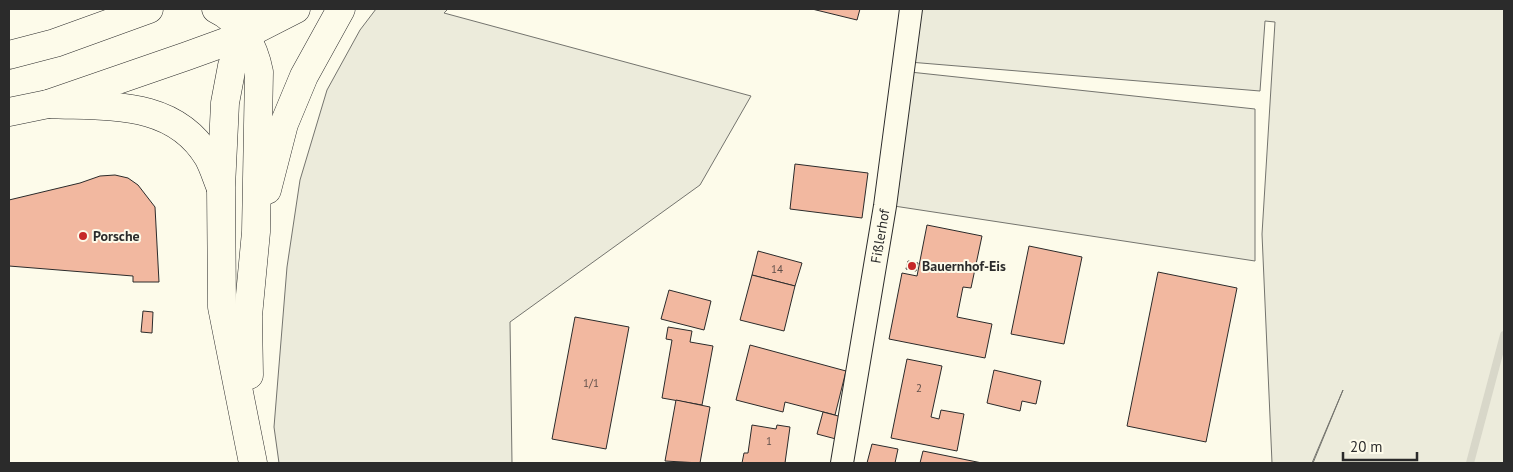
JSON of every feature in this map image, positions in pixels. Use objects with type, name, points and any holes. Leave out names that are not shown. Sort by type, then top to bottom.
[{"type":"main road","points":[[9,55],[55,43],[149,9]]},
{"type":"main road","points":[[216,9],[229,15],[245,35],[257,60],[259,72],[256,232],[248,316],[251,452]]},
{"type":"main road","points":[[251,452],[222,307],[221,187],[225,103],[232,66],[254,9]]},
{"type":"main road","points":[[9,112],[48,104],[245,35],[296,9]]},
{"type":"main road","points":[[256,232],[284,124],[304,76],[341,9]]},
{"type":"main road","points":[[48,104],[141,109],[159,114],[193,139],[208,157],[221,187]]},
{"type":"street","name":"Fißlerhof","points":[[842,463],[885,206],[911,9]]},
{"type":"shaded area","points":[[376,9],[448,9],[444,13],[751,96],[700,185],[510,322],[512,463],[279,463],[274,427],[287,267],[300,180],[327,90],[360,30]]},
{"type":"shaded area","points":[[916,9],[1504,9],[1504,463],[1313,463],[1343,390],[1312,463],[1272,463],[1262,234],[1275,22],[1265,21],[1260,91],[909,62]]},
{"type":"shaded area","points":[[910,72],[1255,109],[1255,261],[894,206]]},
{"type":"building","points":[[812,9],[860,9],[857,20]]},
{"type":"building","points":[[795,164],[868,173],[862,218],[790,209]]},
{"type":"building","name":"Porsche","points":[[115,175],[128,178],[138,185],[155,207],[159,282],[133,282],[133,276],[9,266],[9,200],[80,183],[100,176]]},
{"type":"building","points":[[927,225],[982,236],[971,288],[963,287],[957,317],[992,324],[985,358],[889,339],[902,273],[917,276]]},
{"type":"building","points":[[1029,246],[1082,257],[1064,344],[1011,334]]},
{"type":"building","points":[[758,251],[802,263],[795,286],[752,275]]},
{"type":"building","name":"Bauernhof-Eis","points":[[908,261],[918,263],[916,271],[906,269]]},
{"type":"building","points":[[1158,272],[1237,288],[1206,442],[1127,426]]},
{"type":"building","points":[[752,275],[795,286],[784,331],[740,320]]},
{"type":"building","points":[[669,290],[711,301],[704,330],[661,319]]},
{"type":"building","points":[[143,311],[153,312],[152,333],[141,332]]},
{"type":"building","points":[[575,317],[629,327],[606,449],[552,439]]},
{"type":"building","points":[[668,327],[692,331],[690,342],[713,346],[702,405],[662,398],[672,340],[666,339]]},
{"type":"building","points":[[750,345],[846,371],[835,415],[785,402],[783,412],[736,400]]},
{"type":"building","points":[[907,359],[942,366],[931,417],[939,419],[941,410],[964,414],[957,451],[891,438]]},
{"type":"building","points":[[994,370],[1041,381],[1036,404],[1022,401],[1020,411],[987,403]]},
{"type":"building","points":[[676,400],[710,407],[700,463],[665,461]]},
{"type":"building","points":[[823,412],[842,417],[836,439],[817,434]]},
{"type":"building","points":[[752,425],[776,429],[777,425],[790,427],[785,463],[742,463],[744,453],[748,453]]},
{"type":"building","points":[[872,444],[898,449],[895,463],[867,463]]},
{"type":"building","points":[[923,451],[982,463],[920,463]]},
{"type":"waterway","points":[[1470,463],[1504,335]]},
{"type":"place","name":"Porsche","points":[[83,236]]},
{"type":"place","name":"Bauernhof-Eis","points":[[912,266]]}]
